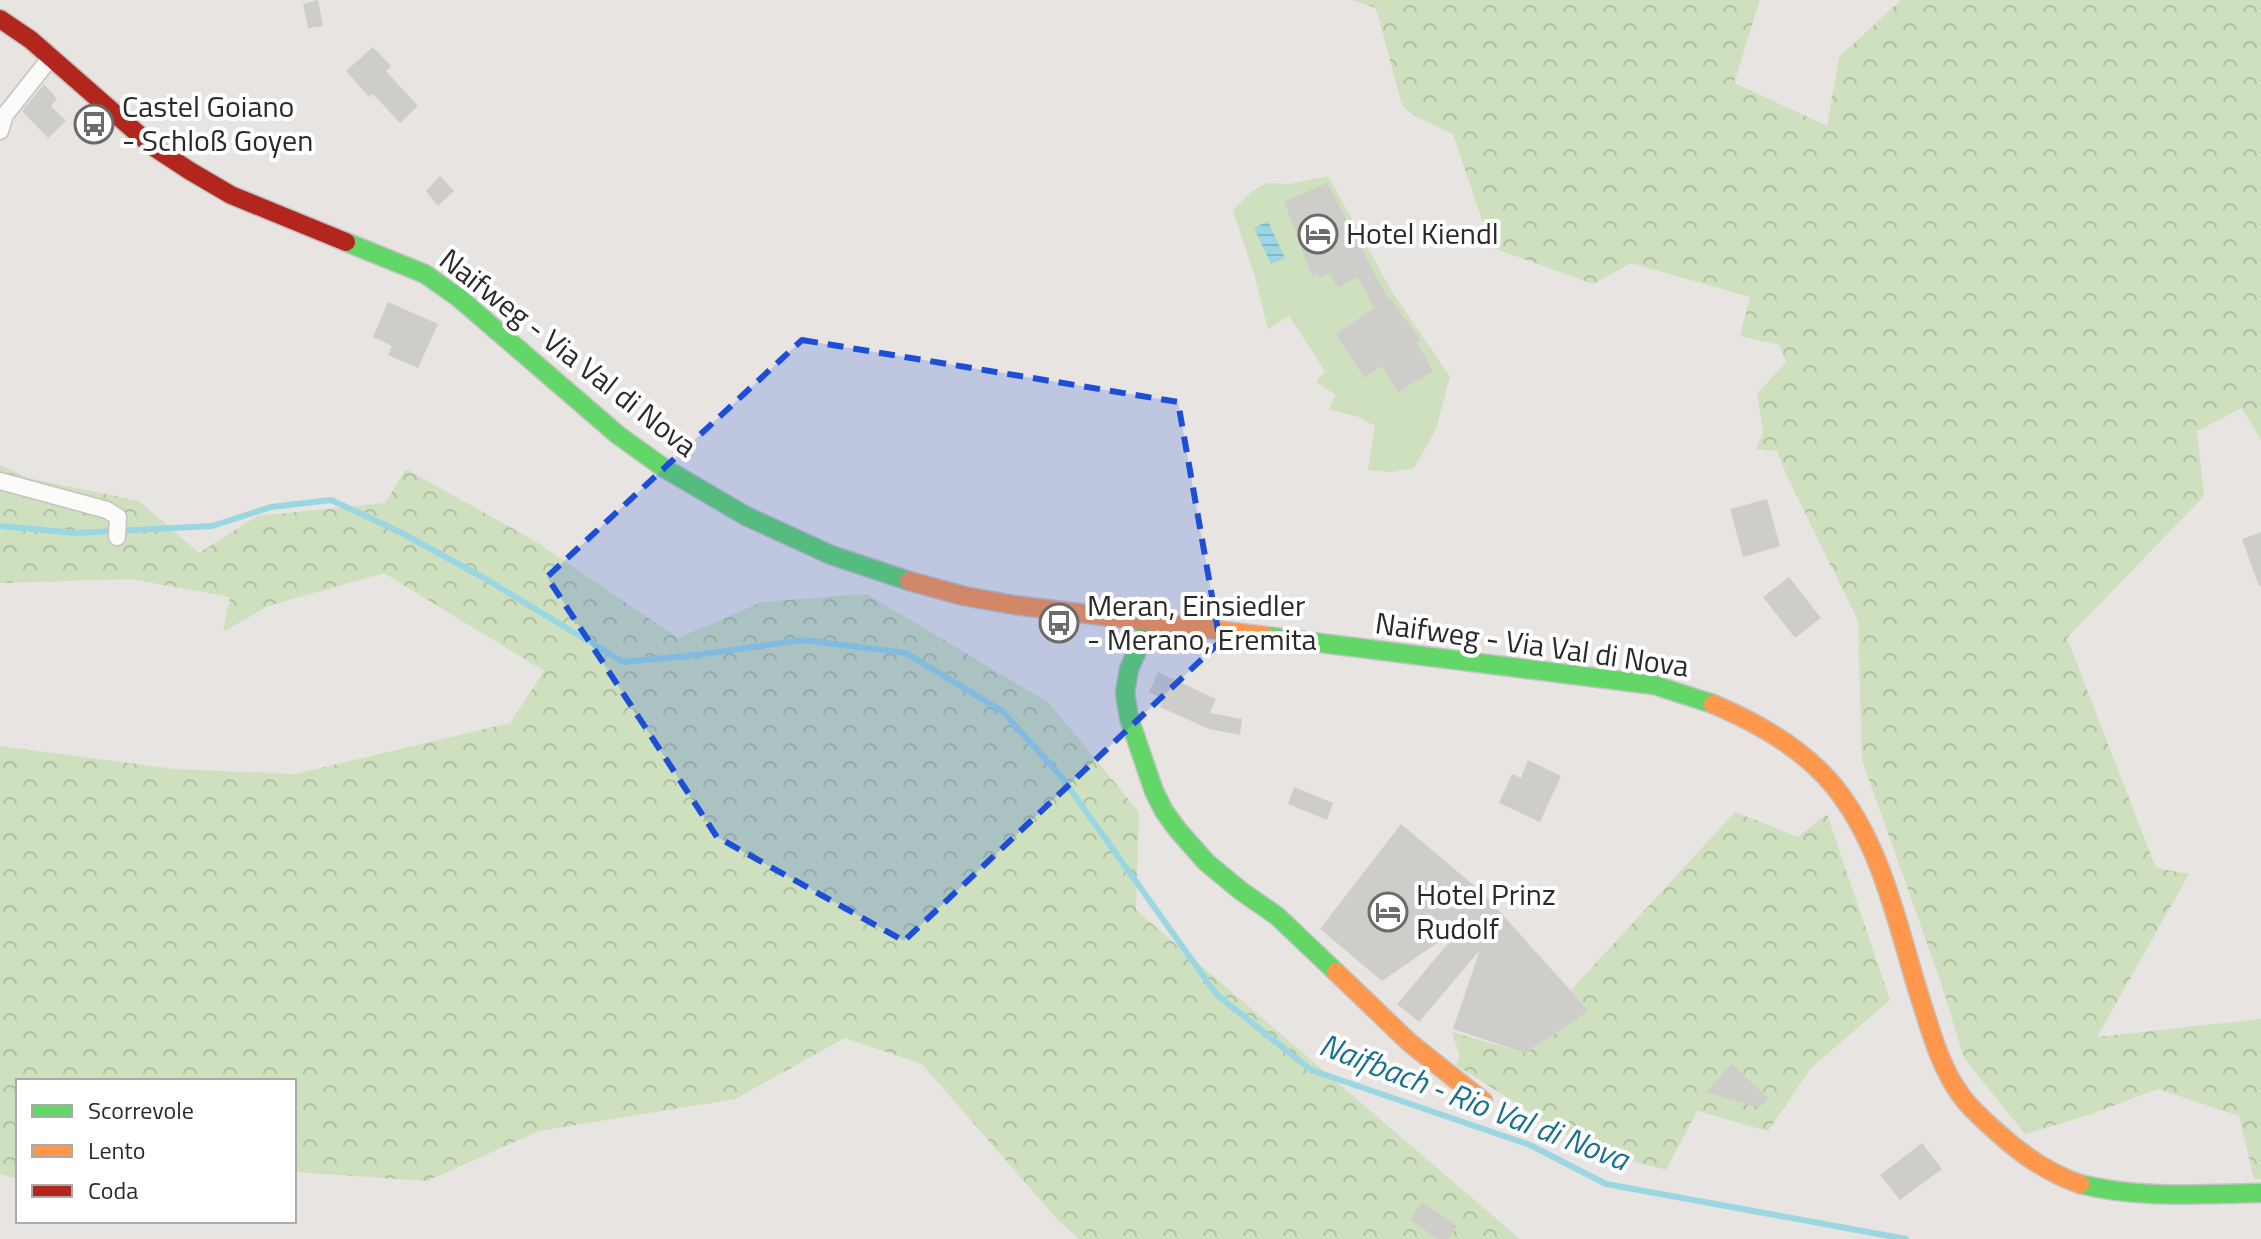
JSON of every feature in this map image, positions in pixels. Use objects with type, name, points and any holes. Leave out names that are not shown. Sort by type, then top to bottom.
[{"type":"main road","name":"Naifweg - Via Val di Nova","points":[[0,19],[51,57],[152,146],[231,195],[425,274],[459,298],[618,435],[664,468],[746,516],[831,555],[925,586],[1014,605],[1654,685],[1702,698],[1749,719],[1782,740],[1838,790],[1887,888],[1943,1064],[1964,1101],[2022,1156],[2047,1171],[2090,1187],[2152,1196],[2261,1193]]},
{"type":"main road","points":[[1150,622],[1125,685],[1126,700],[1154,791],[1176,830],[1204,860],[1277,916],[1410,1043],[1483,1101]]},
{"type":"street","points":[[0,131],[5,115],[51,57]]},
{"type":"street","points":[[0,481],[107,510],[115,514],[118,530]]},
{"type":"highlighted area","points":[[802,340],[1178,402],[1220,642],[904,941],[717,837],[547,577]]},
{"type":"green space","points":[[1351,0],[1760,0],[1734,83],[1827,126],[1839,57],[1901,0],[2261,0],[2261,440],[2242,408],[2197,431],[2204,496],[2067,638],[2156,868],[2189,874],[2097,1037],[2261,1019],[2261,1179],[2254,1179],[2239,1116],[2158,1089],[2089,1115],[2025,1134],[1964,1058],[1940,980],[1862,760],[1858,621],[1777,451],[1756,449],[1763,433],[1757,394],[1786,362],[1779,345],[1740,336],[1750,297],[1631,263],[1593,284],[1491,247],[1453,134],[1415,116],[1402,105],[1376,8]]},
{"type":"green space","points":[[1328,176],[1391,290],[1450,377],[1436,429],[1414,468],[1393,472],[1368,470],[1375,426],[1359,417],[1329,409],[1336,395],[1316,382],[1325,371],[1289,316],[1268,329],[1233,210],[1266,183],[1290,184]]},
{"type":"green space","points":[[0,465],[28,478],[139,501],[199,553],[257,516],[385,503],[406,469],[535,541],[678,638],[762,602],[867,594],[1049,703],[1139,812],[1136,910],[1520,1239],[1079,1239],[1057,1219],[922,1064],[845,1038],[735,1099],[539,1131],[427,1181],[296,1172],[296,1079],[16,1079],[16,1178],[0,1174],[0,746],[174,769],[295,774],[510,723],[544,671],[384,573],[268,606],[223,632],[230,597],[131,579],[0,583]]},
{"type":"green space","points":[[1735,812],[1798,837],[1827,814],[1890,1000],[1811,1068],[1768,1131],[1697,1111],[1666,1170],[1588,1149],[1456,1065],[1460,1057],[1452,1032],[1525,1053],[1589,1011],[1571,990]]},
{"type":"water","points":[[1268,221],[1285,258],[1271,264],[1254,228]]},
{"type":"building","points":[[318,0],[323,26],[308,28],[303,4]]},
{"type":"building","points":[[373,47],[391,66],[386,71],[418,106],[400,123],[373,94],[369,97],[346,71]]},
{"type":"building","points":[[44,84],[57,99],[51,106],[66,121],[48,138],[22,111]]},
{"type":"building","points":[[440,176],[454,191],[438,206],[426,191]]},
{"type":"building","points":[[1327,183],[1388,299],[1420,340],[1416,342],[1433,371],[1398,392],[1382,366],[1364,378],[1336,334],[1374,308],[1358,277],[1338,288],[1330,273],[1319,278],[1317,274],[1312,276],[1284,202]]},
{"type":"building","points":[[388,302],[438,324],[418,368],[388,355],[392,346],[373,337]]},
{"type":"building","points":[[1767,499],[1780,546],[1743,557],[1730,509]]},
{"type":"building","points":[[2261,532],[2261,585],[2259,586],[2242,539]]},
{"type":"building","points":[[1789,577],[1821,618],[1795,638],[1763,597]]},
{"type":"building","points":[[1158,672],[1216,699],[1210,713],[1242,719],[1240,735],[1209,729],[1160,707],[1164,699],[1149,692]]},
{"type":"building","points":[[1528,760],[1561,776],[1540,822],[1499,803],[1512,774],[1521,778]]},
{"type":"building","points":[[1294,787],[1333,803],[1327,820],[1288,804]]},
{"type":"building","points":[[1401,824],[1483,893],[1589,1011],[1525,1053],[1453,1029],[1480,950],[1419,1022],[1397,1004],[1458,932],[1456,930],[1382,981],[1320,929]]},
{"type":"building","points":[[1732,1064],[1768,1098],[1759,1108],[1706,1092]]},
{"type":"building","points":[[1922,1143],[1942,1169],[1900,1200],[1880,1175]]},
{"type":"building","points":[[1422,1202],[1457,1226],[1448,1239],[1438,1239],[1410,1220]]},
{"type":"waterway","name":"Naifbach - Rio Val di Nova","points":[[0,526],[76,533],[212,526],[271,507],[331,500],[400,532],[484,578],[623,662],[803,640],[906,653],[1002,711],[1060,775],[1217,995],[1311,1070],[1530,1145],[1606,1184],[1906,1239]]},
{"type":"traffic: fast","points":[[346,242],[425,274],[459,298],[618,435],[664,468],[746,516],[831,555],[909,581]]},
{"type":"traffic: fast","points":[[1150,622],[1129,669],[1125,693],[1129,718],[1164,811],[1206,862],[1277,916],[1336,972]]},
{"type":"traffic: fast","points":[[1265,636],[1654,685],[1713,704]]},
{"type":"traffic: fast","points":[[2080,1184],[2147,1194],[2261,1193]]},
{"type":"traffic: slow","points":[[909,581],[1014,605],[1265,636]]},
{"type":"traffic: slow","points":[[1713,704],[1778,738],[1808,760],[1833,785],[1866,836],[1878,864],[1935,1043],[1954,1084],[1973,1110],[2016,1149],[2046,1169],[2080,1184]]},
{"type":"traffic: slow","points":[[1336,972],[1410,1043],[1483,1101]]},
{"type":"traffic: jam","points":[[0,19],[31,40],[152,146],[190,171],[231,195],[346,242]]},
{"type":"place","name":"Castel Goiano - Schloß Goyen","points":[[94,124]]},
{"type":"place","name":"Hotel Kiendl","points":[[1318,234]]},
{"type":"place","name":"Meran, Einsiedler - Merano, Eremita","points":[[1059,623]]},
{"type":"place","name":"Hotel Prinz Rudolf","points":[[1388,912]]}]
